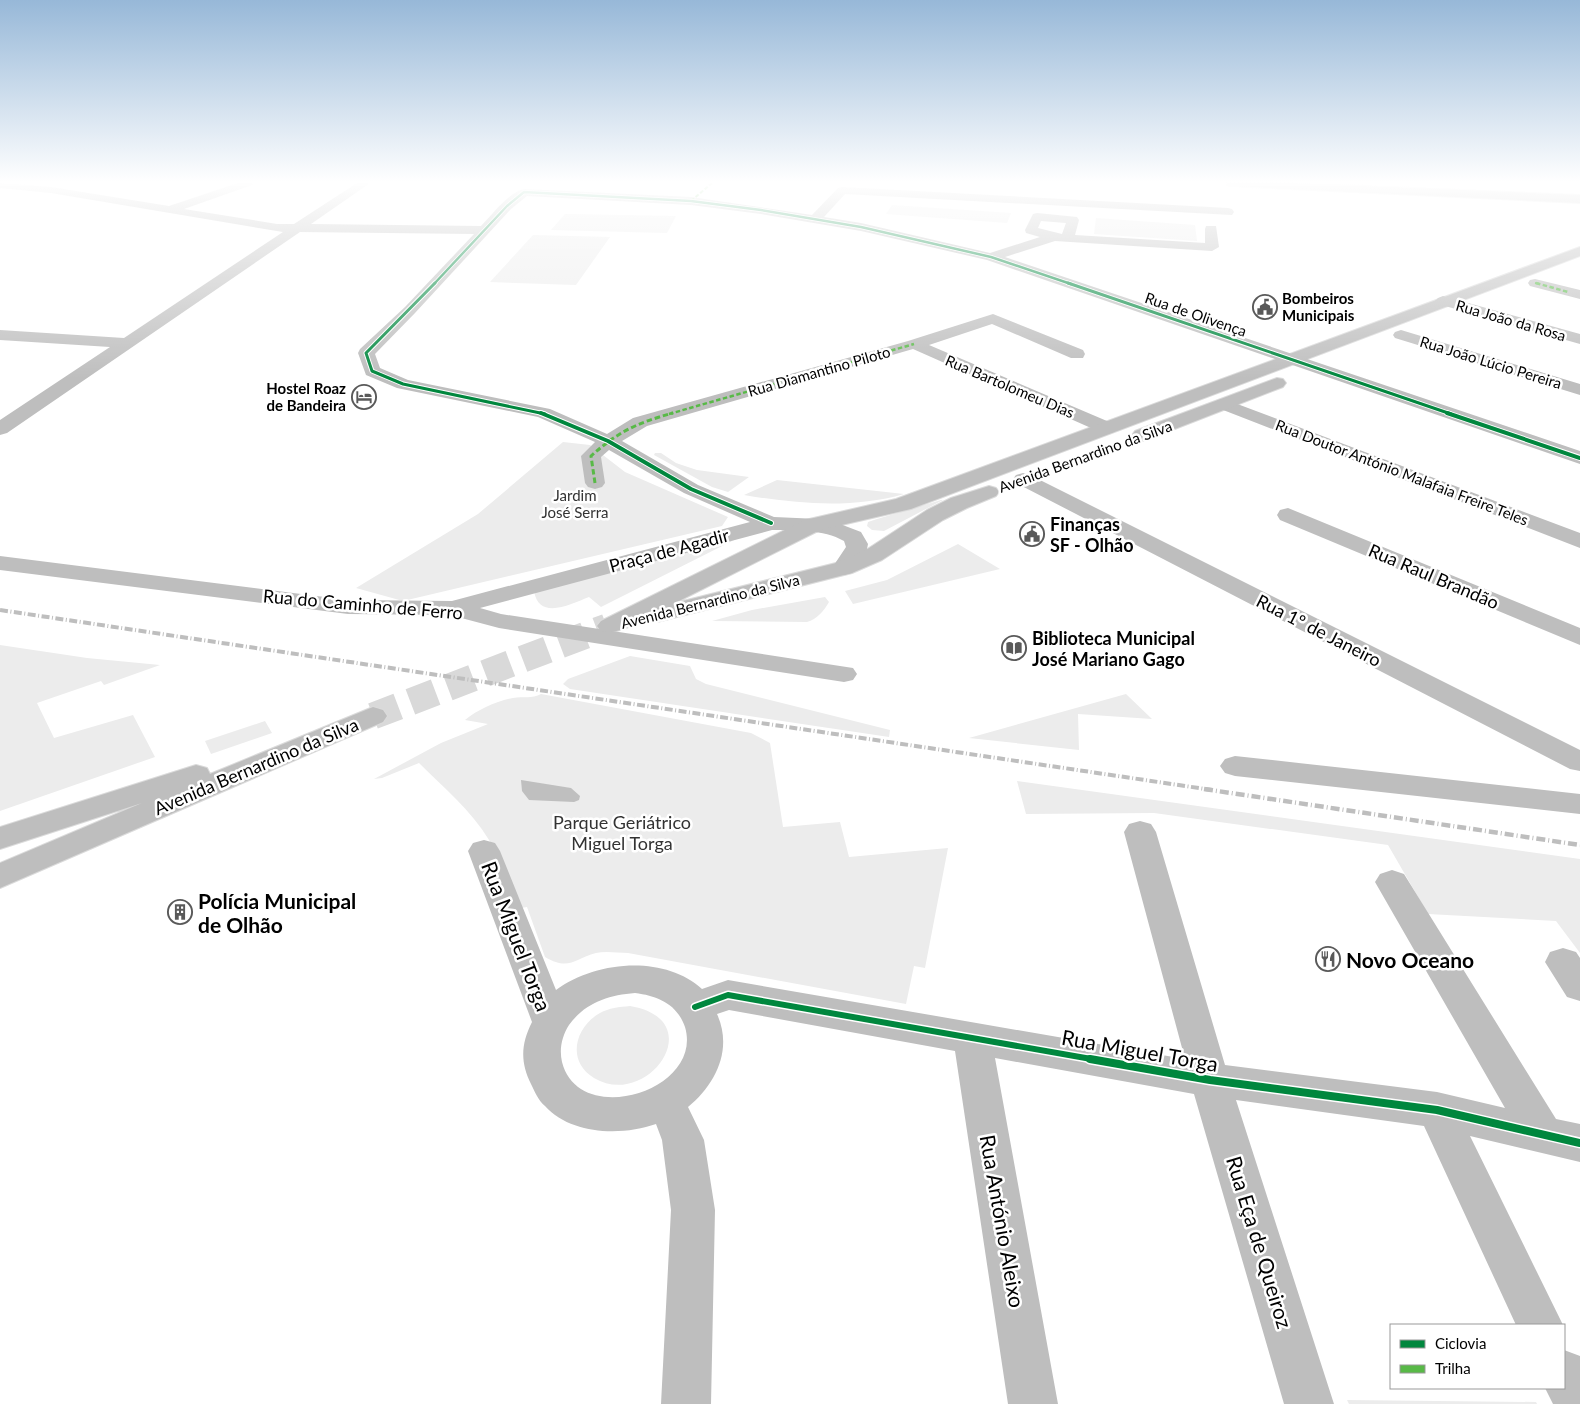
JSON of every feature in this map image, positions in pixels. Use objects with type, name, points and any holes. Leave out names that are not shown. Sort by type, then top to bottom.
[{"type":"street","points":[[0,429],[267,249]]},
{"type":"street","name":"Rua de Olivença","points":[[467,249],[366,353],[372,370],[404,384],[543,413],[608,441]]},
{"type":"street","name":"Rua de Olivença","points":[[953,249],[991,257],[1580,458]]},
{"type":"street","points":[[991,257],[1020,249]]},
{"type":"street","points":[[1101,249],[1102,251],[1120,254]]},
{"type":"street","name":"Avenida Bernardino da Silva","points":[[1580,251],[1288,359],[1115,438],[1023,479],[958,503],[935,515],[874,555],[844,568],[610,626],[813,525],[903,504],[1115,438],[1224,404],[1314,368],[1473,309],[1580,265]]},
{"type":"street","points":[[1535,283],[1574,293]]},
{"type":"street","name":"Rua João da Rosa","points":[[1443,301],[1580,339]]},
{"type":"street","name":"Rua Diamantino Piloto","points":[[595,483],[591,456],[608,441],[640,422],[914,344],[993,319],[1077,354]]},
{"type":"street","points":[[0,334],[125,343]]},
{"type":"street","name":"Rua João Lúcio Pereira","points":[[1401,335],[1580,390]]},
{"type":"street","name":"Rua Bartolomeu Dias","points":[[914,344],[1115,438]]},
{"type":"street","name":"Rua Doutor António Malafaia Freire Teles","points":[[1224,404],[1580,541]]},
{"type":"street","points":[[608,441],[691,489],[771,523]]},
{"type":"street","name":"Rua 1º de Janeiro","points":[[1023,479],[1579,762],[1580,804],[1235,766]]},
{"type":"street","name":"Rua Raul Brandão","points":[[1288,515],[1580,637]]},
{"type":"street","name":"Praça de Agadir","points":[[451,608],[771,523],[813,525],[836,529],[854,538],[857,545],[856,554],[844,568]]},
{"type":"street","name":"Rua do Caminho de Ferro","points":[[0,563],[348,607],[451,608],[500,621],[844,674]]},
{"type":"street","name":"Avenida Bernardino da Silva","points":[[0,838],[373,716],[0,876]]},
{"type":"street","name":"Rua Eça de Queiroz","points":[[1140,832],[1210,1080],[1309,1404]]},
{"type":"street","name":"Rua Miguel Torga","points":[[484,851],[550,1022]]},
{"type":"street","points":[[1392,882],[1543,1135]]},
{"type":"street","points":[[635,979],[659,983],[680,992],[695,1007],[704,1025],[705,1046],[700,1066],[686,1086],[666,1102],[641,1112],[613,1115],[587,1111],[564,1100],[549,1083],[542,1063],[542,1042],[550,1022],[566,1003],[587,989],[610,981],[635,979]]},
{"type":"street","name":"Rua Miguel Torga","points":[[695,1007],[728,995],[1210,1080],[1437,1110],[1580,1143]]},
{"type":"street","name":"Rua António Aleixo","points":[[972,1037],[1033,1404]]},
{"type":"street","points":[[666,1102],[684,1140],[693,1210],[686,1404]]},
{"type":"street","points":[[1437,1110],[1540,1324]]},
{"type":"street","points":[[1565,1376],[1578,1404]]},
{"type":"green space","points":[[521,249],[602,249],[576,285],[490,282]]},
{"type":"green space","name":"Jardim José Serra","points":[[563,442],[590,445],[625,472],[728,517],[722,526],[403,601],[356,588],[478,514]]},
{"type":"green space","points":[[655,453],[661,453],[676,463],[697,470],[749,477],[728,492],[712,487],[654,455]]},
{"type":"green space","points":[[777,480],[904,494],[865,502],[844,503],[804,503],[744,495]]},
{"type":"green space","points":[[943,500],[884,531],[872,530],[867,526],[868,522]]},
{"type":"green space","points":[[738,538],[601,607],[589,597],[565,606],[549,608],[542,606],[537,600],[534,591]]},
{"type":"green space","points":[[958,544],[1000,569],[853,604],[845,591],[887,580]]},
{"type":"green space","points":[[825,597],[829,602],[825,608],[817,617],[807,622],[712,621],[752,610]]},
{"type":"green space","points":[[0,645],[87,658],[160,665],[104,685],[101,681],[37,703],[54,738],[133,715],[155,757],[0,811]]},
{"type":"green space","points":[[630,656],[690,666],[696,679],[706,684],[890,730],[889,737],[570,689],[563,684],[568,679]]},
{"type":"green space","name":"Parque Geriátrico Miguel Torga","points":[[541,694],[751,733],[770,743],[783,827],[840,822],[849,857],[948,848],[925,968],[914,966],[906,1004],[628,953],[596,953],[566,963],[553,961],[545,957],[527,907],[509,910],[502,874],[493,847],[482,829],[456,799],[419,763],[382,778],[374,779],[441,743],[488,724],[465,720],[481,709],[507,699]]},
{"type":"green space","points":[[1126,694],[1152,719],[1078,714],[1079,750],[969,738]]},
{"type":"green space","points":[[265,721],[272,733],[211,754],[205,741]]},
{"type":"green space","points":[[1017,781],[1580,859],[1580,953],[1556,921],[1428,914],[1388,845],[1154,813],[1026,814]]},
{"type":"green space","points":[[630,1006],[654,1014],[666,1028],[669,1043],[663,1059],[650,1073],[634,1082],[614,1085],[594,1078],[585,1071],[577,1054],[577,1044],[580,1035],[591,1019],[611,1009]]},
{"type":"green space","points":[[1347,1400],[1536,1402],[1537,1404],[1349,1404]]},
{"type":"shaded area","points":[[521,780],[571,788],[580,796],[579,800],[574,802],[529,800],[522,791]]},
{"type":"tunnel","points":[[373,716],[607,627]]},
{"type":"railway","points":[[0,610],[1212,790]]},
{"type":"railway","points":[[1204,789],[1580,845]]},
{"type":"marked path","points":[[1535,283],[1568,292]]},
{"type":"marked path","points":[[595,483],[591,456],[608,441],[640,422],[914,344]]},
{"type":"cycle path","points":[[467,249],[410,310],[366,353],[372,371],[403,384],[543,413],[608,441],[691,489],[771,523]]},
{"type":"cycle path","points":[[954,249],[991,257],[1580,458]]},
{"type":"cycle path","points":[[695,1007],[728,995],[1210,1080],[1437,1110],[1580,1143]]},
{"type":"place","name":"Bombeiros Municipais","points":[[1265,307]]},
{"type":"place","name":"Hostel Roaz de Bandeira","points":[[364,397]]},
{"type":"place","name":"Finanças SF - Olhão","points":[[1032,534]]},
{"type":"place","name":"Biblioteca Municipal José Mariano Gago","points":[[1014,648]]},
{"type":"place","name":"Polícia Municipal de Olhão","points":[[180,912]]},
{"type":"place","name":"Novo Oceano","points":[[1328,959]]}]
